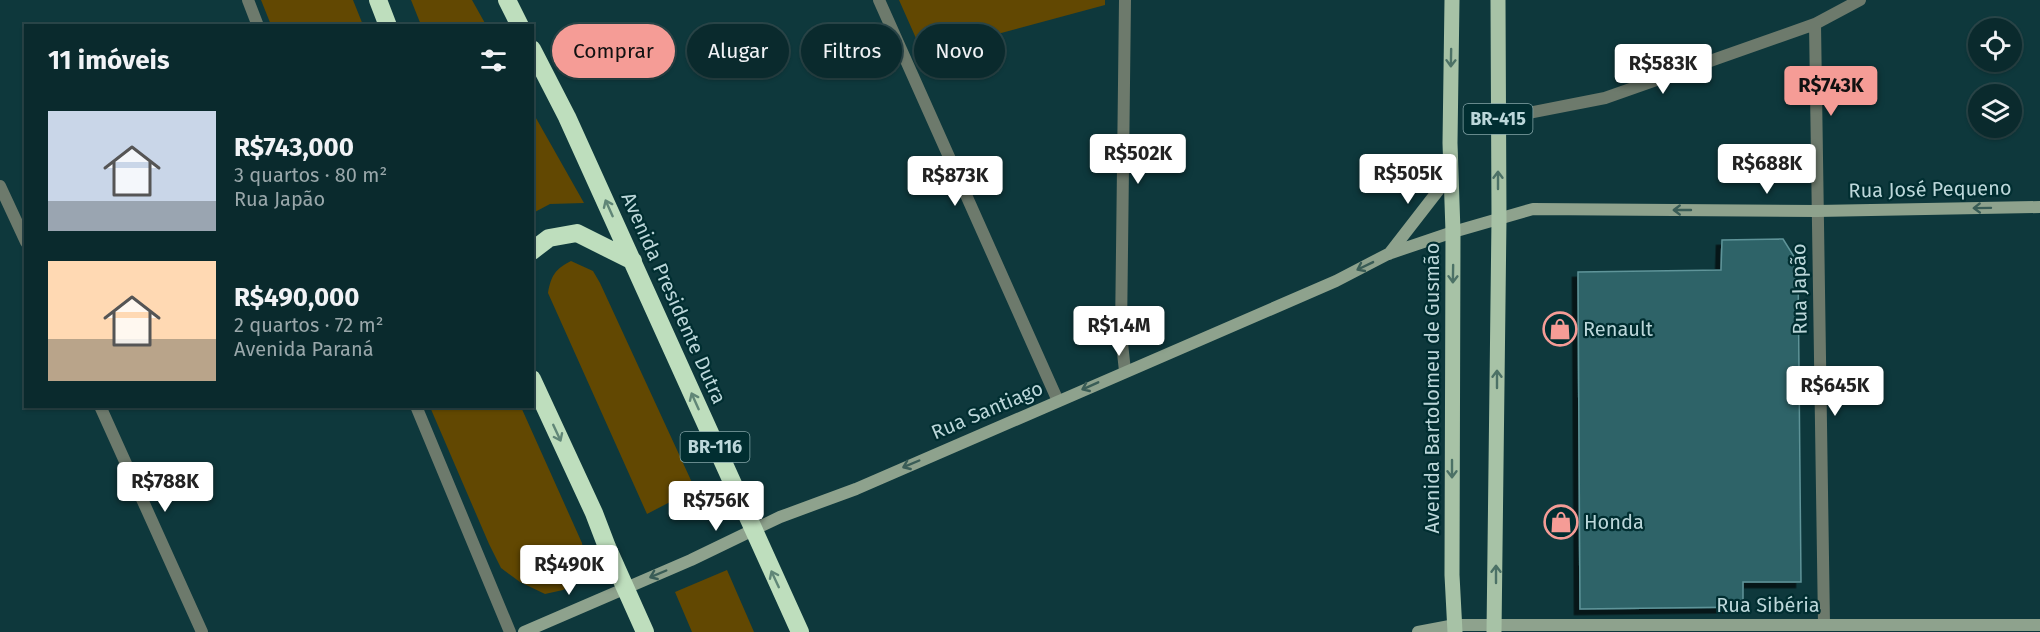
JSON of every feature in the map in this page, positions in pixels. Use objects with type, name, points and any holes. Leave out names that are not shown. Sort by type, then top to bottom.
[{"type":"highway","points":[[378,0],[387,24]]},
{"type":"highway","points":[[507,0],[519,24]]},
{"type":"highway","name":"Avenida Presidente Dutra","points":[[534,53],[567,117],[800,632]]},
{"type":"highway","points":[[534,249],[549,238],[577,233],[633,261]]},
{"type":"highway","points":[[534,384],[594,513],[645,632]]},
{"type":"main road","name":"Avenida Bartolomeu de Gusmão","points":[[1452,0],[1452,575],[1455,628]]},
{"type":"main road","name":"BR-415","points":[[1495,628],[1499,219],[1498,0]]},
{"type":"main road","points":[[1388,254],[1451,174]]},
{"type":"main road","name":"Rua José Pequeno","points":[[1499,219],[1533,209],[1817,211],[2040,207]]},
{"type":"main road","name":"Rua Santiago","points":[[524,632],[691,560],[780,517],[856,489],[1336,280],[1388,254],[1499,219]]},
{"type":"main road","name":"Rua Sibéria","points":[[1418,632],[1455,628],[1824,624],[2040,625]]},
{"type":"street","points":[[248,0],[257,24]]},
{"type":"street","points":[[879,0],[1058,400]]},
{"type":"street","points":[[1125,0],[1121,334],[1125,371]]},
{"type":"street","points":[[1498,119],[1605,98],[1815,24],[1860,0]]},
{"type":"street","name":"Rua Japão","points":[[1815,24],[1824,624]]},
{"type":"street","points":[[0,186],[24,238]]},
{"type":"street","points":[[101,408],[202,632]]},
{"type":"street","points":[[417,408],[510,632]]},
{"type":"shaded area","points":[[261,0],[353,0],[363,24],[271,24]]},
{"type":"shaded area","points":[[411,0],[472,0],[485,24],[421,24]]},
{"type":"shaded area","points":[[899,0],[1105,0],[1105,5],[1005,32],[1005,24],[914,24],[914,34]]},
{"type":"shaded area","points":[[534,115],[584,203],[550,204],[534,212]]},
{"type":"shaded area","points":[[571,261],[593,271],[600,283],[695,489],[647,514],[548,293],[555,274]]},
{"type":"shaded area","points":[[430,408],[521,408],[582,543],[585,561],[578,580],[563,590],[545,594],[520,582],[501,568]]},
{"type":"shaded area","points":[[727,570],[754,632],[692,632],[675,592]]},
{"type":"building","points":[[1783,239],[1798,263],[1801,582],[1743,582],[1743,607],[1580,609],[1578,272],[1721,270],[1722,240]]},
{"type":"place","name":"Renault","points":[[1560,329]]},
{"type":"place","name":"Honda","points":[[1561,522]]}]
